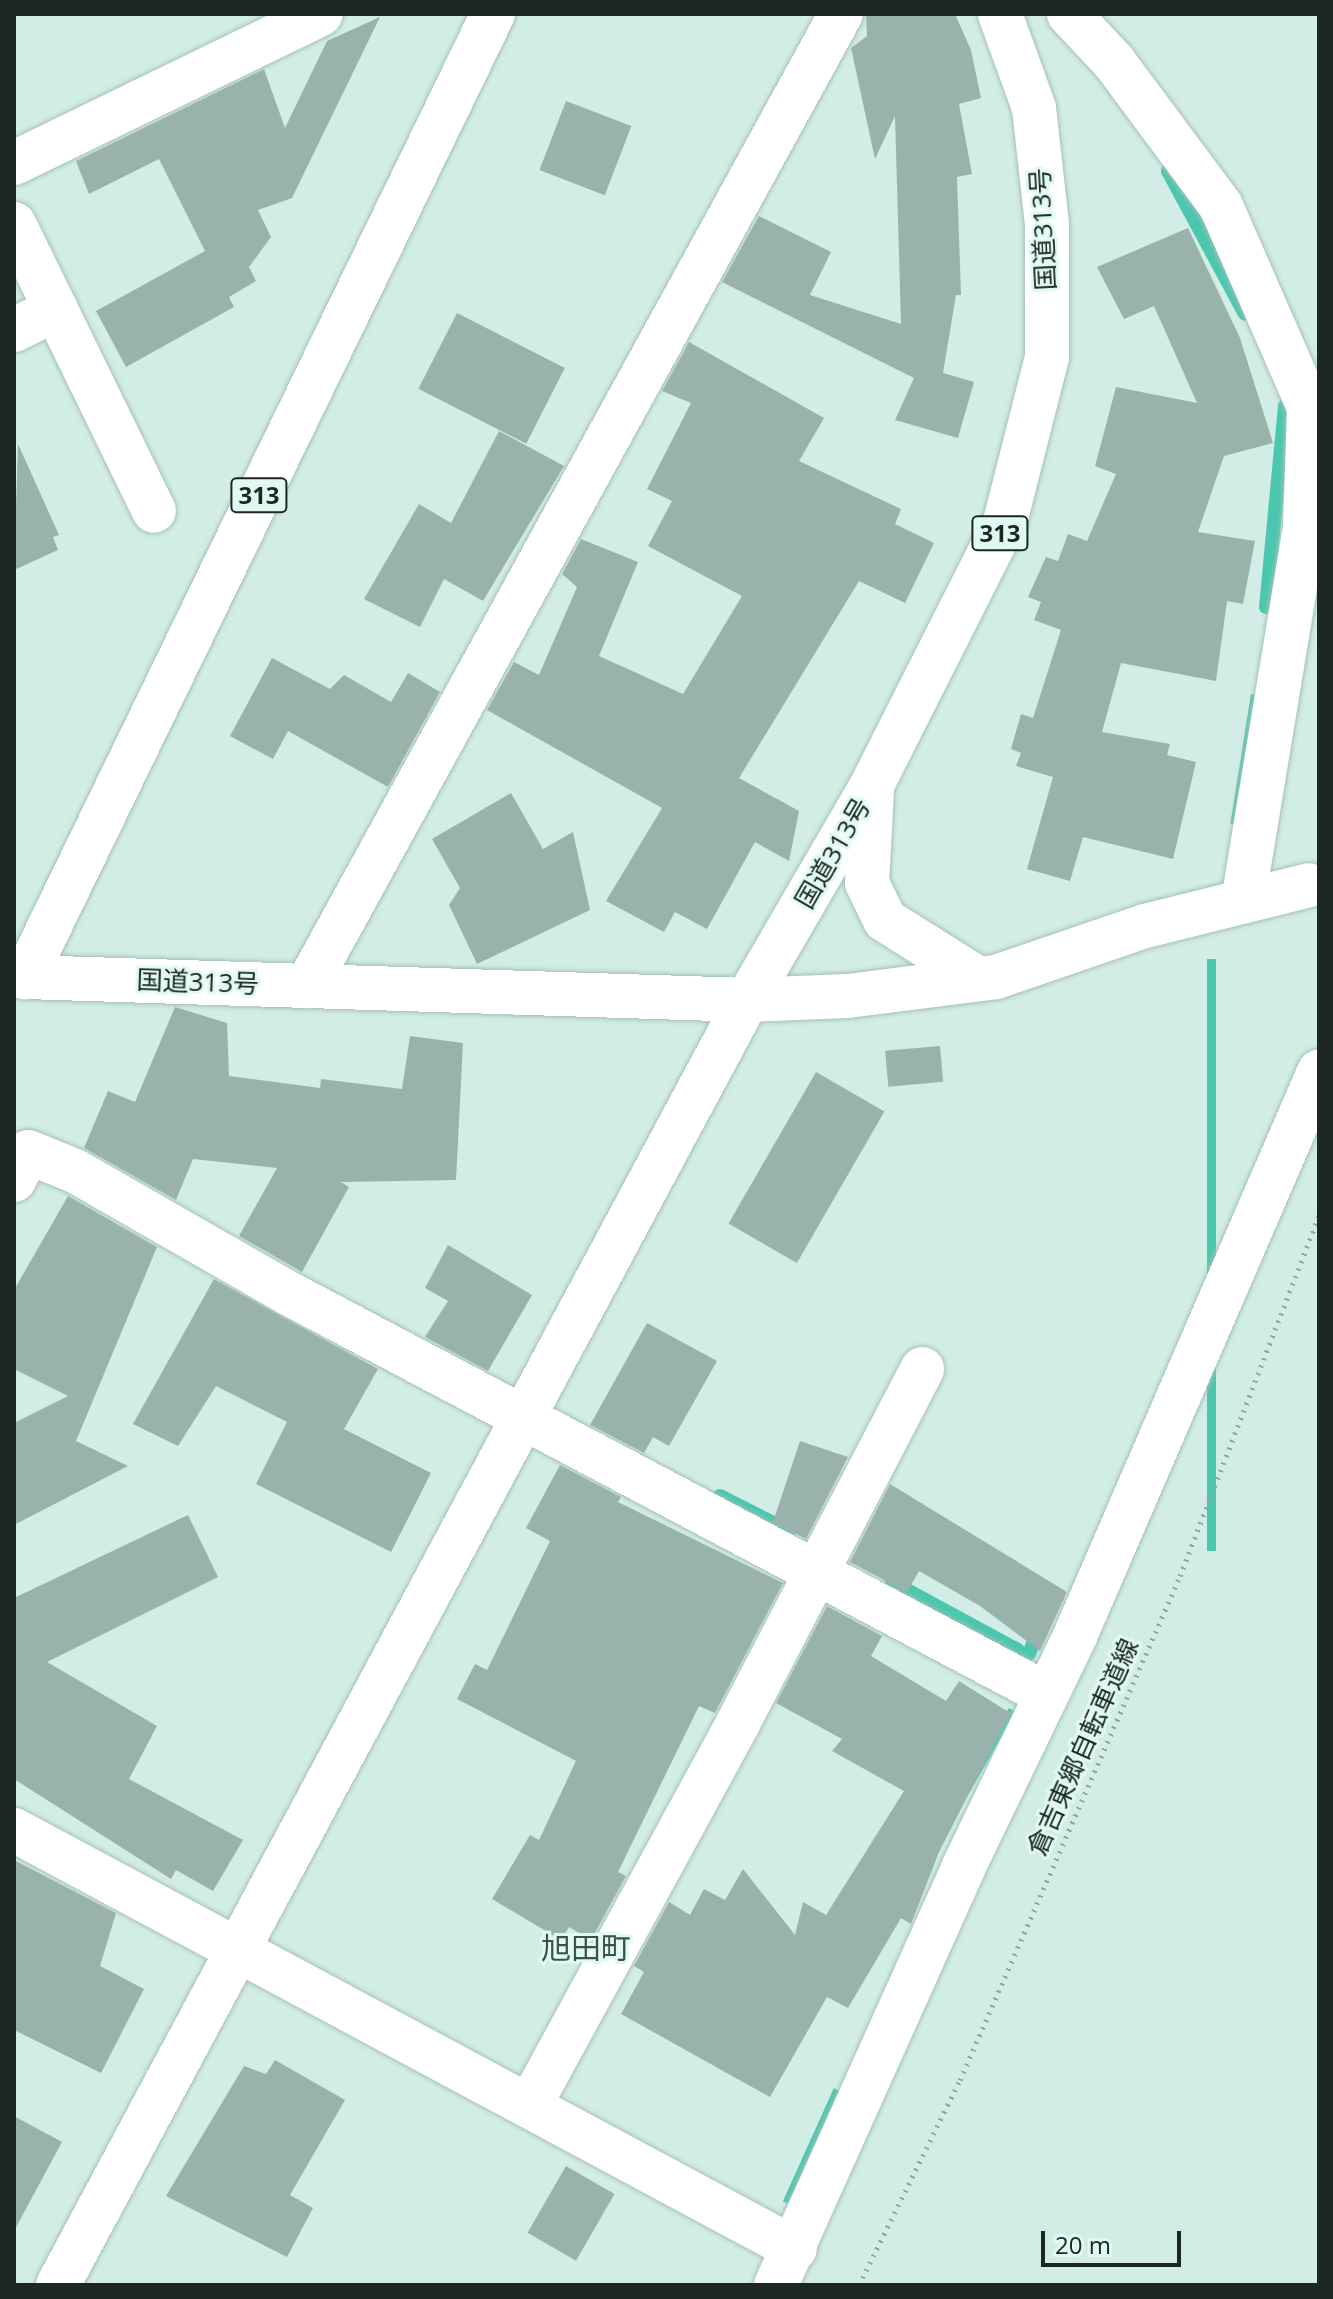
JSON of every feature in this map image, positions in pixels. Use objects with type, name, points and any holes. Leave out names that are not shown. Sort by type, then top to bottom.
[{"type":"main road","points":[[14,163],[321,14]]},
{"type":"main road","name":"313","points":[[20,976],[493,14]]},
{"type":"main road","points":[[307,986],[841,14]]},
{"type":"main road","name":"国道313号","points":[[20,976],[747,1000],[872,785],[1005,522],[1047,357],[1047,224],[1034,108],[1000,14]]},
{"type":"main road","points":[[1069,14],[1114,62],[1221,206],[1309,407],[1305,527],[1243,900]]},
{"type":"main road","points":[[14,224],[154,511]]},
{"type":"main road","points":[[14,330],[56,309]]},
{"type":"main road","points":[[872,785],[867,883],[885,920],[977,978]]},
{"type":"main road","points":[[58,2285],[239,1953],[747,1000],[848,996],[996,977],[1145,926],[1243,900],[1314,889]]},
{"type":"main road","points":[[14,1830],[239,1953],[531,2103],[786,2267],[963,1868],[1046,1694],[1319,1072]]},
{"type":"main road","points":[[14,1180],[28,1152],[75,1171],[290,1294],[818,1570],[1046,1694]]},
{"type":"main road","points":[[531,2103],[818,1570],[922,1369]]},
{"type":"path","name":"倉吉東郷自転車道線","points":[[859,2285],[960,2080],[1180,1576],[1319,1215]]},
{"type":"shaded area","points":[[1251,694],[1257,695],[1236,824],[1231,823]]},
{"type":"shaded area","points":[[1207,959],[1216,959],[1216,1551],[1207,1551]]},
{"type":"shaded area","points":[[1009,1708],[1016,1712],[890,1930],[883,1926]]},
{"type":"shaded area","points":[[834,2088],[840,2092],[788,2204],[783,2201]]},
{"type":"building","points":[[866,14],[955,14],[971,50],[981,98],[959,104],[972,174],[957,177],[961,295],[956,295],[943,373],[974,382],[958,438],[895,420],[914,378],[722,282],[759,216],[831,252],[810,295],[901,324],[895,116],[875,159],[851,48],[867,36]]},
{"type":"building","points":[[380,17],[292,198],[258,210],[271,237],[249,267],[256,281],[229,297],[234,307],[126,367],[96,311],[205,251],[159,159],[89,194],[76,161],[264,69],[285,128],[327,41]]},
{"type":"building","points":[[566,101],[631,126],[605,195],[539,170]]},
{"type":"building","points":[[1188,228],[1240,338],[1273,443],[1224,456],[1198,532],[1255,541],[1243,604],[1227,601],[1216,681],[1121,663],[1102,732],[1170,744],[1167,755],[1196,762],[1173,859],[1083,837],[1070,881],[1027,869],[1053,777],[1016,766],[1021,753],[1011,749],[1021,714],[1033,718],[1061,630],[1034,620],[1041,602],[1028,597],[1046,557],[1058,561],[1068,534],[1087,541],[1116,474],[1095,466],[1116,387],[1197,403],[1154,306],[1124,319],[1097,267]]},
{"type":"building","points":[[457,313],[565,368],[526,444],[418,389]]},
{"type":"building","points":[[689,342],[824,418],[799,461],[901,509],[895,524],[934,543],[905,603],[859,581],[739,778],[799,811],[789,861],[755,842],[707,929],[675,912],[664,932],[606,901],[662,808],[487,710],[514,662],[539,675],[577,587],[562,574],[581,539],[638,562],[599,656],[683,694],[742,596],[648,546],[672,501],[647,489],[691,403],[662,391]]},
{"type":"building","points":[[499,431],[564,466],[483,601],[444,579],[420,627],[364,599],[419,504],[451,523]]},
{"type":"building","points":[[18,444],[59,535],[53,537],[58,550],[14,570]]},
{"type":"building","points":[[272,658],[330,689],[344,675],[391,702],[408,673],[440,692],[388,787],[288,731],[273,759],[230,736]]},
{"type":"building","points":[[511,793],[543,849],[573,832],[590,910],[477,964],[449,905],[460,888],[432,839]]},
{"type":"building","points":[[175,1007],[227,1023],[229,1076],[320,1088],[321,1079],[402,1089],[410,1036],[463,1043],[456,1180],[341,1182],[349,1187],[302,1272],[239,1236],[277,1168],[193,1159],[176,1200],[84,1148],[108,1091],[135,1102]]},
{"type":"building","points":[[940,1046],[943,1082],[888,1087],[885,1051]]},
{"type":"building","points":[[816,1072],[884,1112],[797,1263],[728,1224]]},
{"type":"building","points":[[68,1196],[157,1247],[76,1441],[128,1466],[14,1525],[14,1423],[68,1396],[14,1369],[14,1290]]},
{"type":"building","points":[[448,1245],[532,1295],[488,1371],[425,1337],[448,1301],[425,1288]]},
{"type":"building","points":[[214,1279],[378,1369],[344,1429],[431,1473],[391,1552],[256,1484],[287,1422],[216,1386],[178,1446],[133,1424]]},
{"type":"building","points":[[647,1323],[717,1361],[669,1446],[653,1437],[644,1453],[590,1425]]},
{"type":"building","points":[[800,1441],[848,1457],[806,1539],[773,1522]]},
{"type":"building","points":[[560,1465],[621,1497],[618,1502],[783,1583],[715,1713],[699,1706],[618,1872],[626,1876],[591,1940],[569,1927],[561,1940],[492,1899],[530,1835],[539,1840],[576,1761],[457,1699],[475,1664],[487,1670],[550,1541],[526,1528]]},
{"type":"building","points":[[890,1484],[1067,1592],[1040,1651],[980,1606],[919,1571],[907,1592],[850,1562]]},
{"type":"building","points":[[188,1515],[218,1577],[47,1662],[157,1726],[129,1779],[243,1840],[213,1891],[176,1870],[171,1879],[14,1779],[14,1598]]},
{"type":"building","points":[[827,1606],[882,1636],[871,1656],[946,1701],[959,1681],[1010,1713],[939,1852],[911,1924],[901,1918],[848,2008],[827,1997],[770,2097],[621,2014],[644,1972],[634,1966],[669,1902],[690,1915],[704,1889],[725,1900],[743,1869],[795,1935],[803,1902],[826,1915],[904,1791],[832,1751],[842,1739],[776,1703]]},
{"type":"building","points":[[14,1860],[116,1913],[100,1966],[144,1989],[101,2073],[14,2030]]},
{"type":"building","points":[[275,2060],[345,2100],[290,2195],[313,2208],[287,2257],[166,2196],[244,2066],[266,2074]]},
{"type":"building","points":[[14,2116],[62,2142],[14,2231]]},
{"type":"building","points":[[566,2166],[614,2194],[576,2261],[528,2233]]},
{"type":"waterway","points":[[1168,171],[1245,314]]},
{"type":"waterway","points":[[1266,607],[1285,406]]},
{"type":"waterway","points":[[720,1496],[789,1531]]},
{"type":"waterway","points":[[892,1582],[1018,1650]]},
{"type":"waterway","points":[[1029,1654],[1039,1628]]},
{"type":"district","name":"旭田町","points":[[586,1948]]}]
